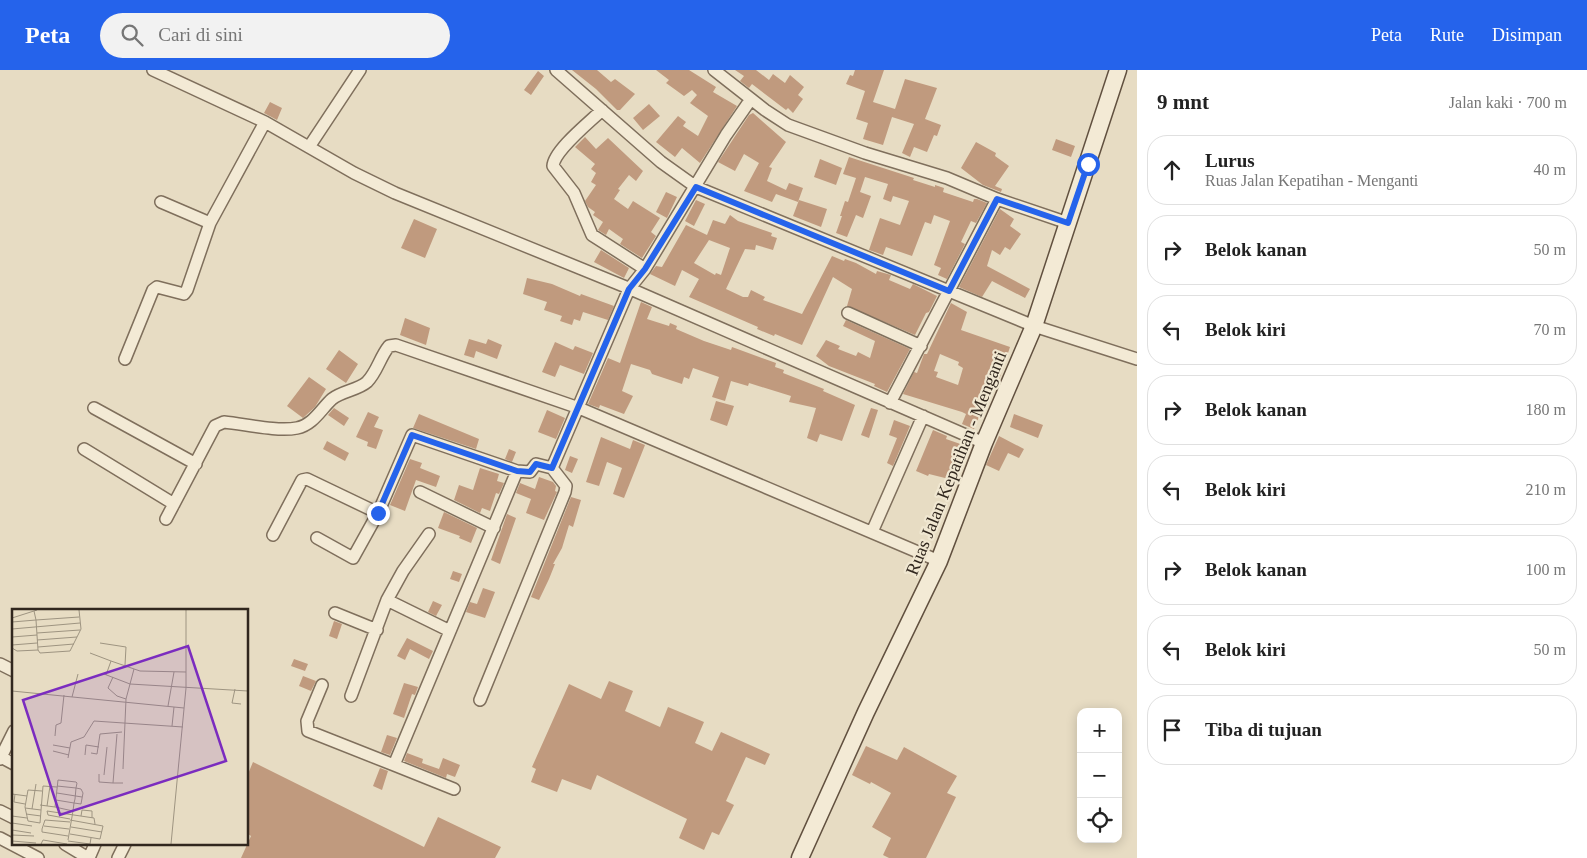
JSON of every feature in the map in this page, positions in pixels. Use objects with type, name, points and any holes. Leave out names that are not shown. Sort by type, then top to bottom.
[{"type":"main road","name":"Ruas Jalan Kepatihan - Menganti","points":[[800,858],[866,712],[939,561],[984,442],[1034,326],[1118,70]]},
{"type":"street","points":[[153,70],[265,122],[354,173],[394,193],[629,289],[984,442]]},
{"type":"street","points":[[309,147],[360,70]]},
{"type":"street","points":[[556,70],[570,74],[602,110],[661,162],[696,187],[1034,326],[1137,360]]},
{"type":"street","points":[[714,70],[788,125],[865,153],[947,178],[997,199],[1068,223]]},
{"type":"street","points":[[552,468],[629,289],[645,269],[726,135],[751,99]]},
{"type":"street","points":[[602,110],[571,140],[554,160],[553,166],[574,193],[592,235],[645,269]]},
{"type":"street","points":[[125,359],[152,290],[156,287],[184,294],[210,223],[265,122]]},
{"type":"street","points":[[890,403],[997,199]]},
{"type":"street","points":[[160,202],[210,223]]},
{"type":"street","points":[[848,313],[921,346]]},
{"type":"street","points":[[166,519],[215,426],[224,422],[290,429],[306,426],[332,399],[344,391],[365,384],[374,373],[389,346],[396,345],[579,408],[939,561]]},
{"type":"street","points":[[94,408],[196,464]]},
{"type":"street","points":[[872,532],[923,416]]},
{"type":"street","points":[[317,538],[353,558],[378,513],[412,435],[517,471],[530,472],[536,464],[552,468],[566,486],[565,492],[480,700]]},
{"type":"street","points":[[84,449],[174,504]]},
{"type":"street","points":[[394,765],[517,471]]},
{"type":"street","points":[[273,535],[302,480],[307,479],[378,513]]},
{"type":"street","points":[[420,492],[494,528]]},
{"type":"street","points":[[351,696],[387,600],[403,571],[429,534]]},
{"type":"street","points":[[387,600],[450,631]]},
{"type":"street","points":[[334,613],[377,630]]},
{"type":"street","points":[[0,664],[12,670]]},
{"type":"street","points":[[322,685],[308,721],[308,731],[454,790]]},
{"type":"street","points":[[1,758],[12,735]]},
{"type":"street","points":[[0,811],[12,817]]},
{"type":"street","points":[[0,838],[12,844]]},
{"type":"street","points":[[15,846],[38,858]]},
{"type":"street","points":[[68,846],[89,858],[94,846]]},
{"type":"street","points":[[118,858],[124,846]]},
{"type":"building","points":[[572,70],[597,70],[611,82],[615,79],[635,94],[620,110],[617,110],[596,89]]},
{"type":"building","points":[[656,70],[689,70],[716,87],[713,92],[737,106],[700,163],[682,148],[675,157],[656,142],[678,116],[686,122],[683,126],[698,136],[708,116],[690,103],[697,95],[692,90],[684,96],[666,83],[669,80]]},
{"type":"building","points":[[735,70],[756,70],[769,80],[773,74],[785,83],[790,75],[804,87],[798,95],[803,99],[793,113],[788,108],[786,110],[752,84],[749,88],[740,81],[744,76]]},
{"type":"building","points":[[855,70],[884,70],[873,102],[895,109],[905,79],[937,88],[925,119],[941,125],[937,136],[934,135],[927,152],[914,147],[910,157],[902,153],[914,124],[892,117],[883,145],[863,139],[868,123],[856,119],[865,91],[846,84],[850,75],[853,76]]},
{"type":"building","points":[[538,71],[544,76],[531,95],[524,90]]},
{"type":"building","points":[[270,102],[282,108],[277,120],[264,113]]},
{"type":"building","points":[[649,104],[660,116],[643,130],[633,118]]},
{"type":"building","points":[[753,113],[786,142],[769,167],[772,168],[767,181],[786,190],[789,183],[803,188],[798,202],[776,194],[772,202],[744,191],[759,163],[744,154],[735,171],[718,162],[749,115]]},
{"type":"building","points":[[585,137],[596,149],[608,138],[643,171],[636,181],[629,175],[618,189],[620,190],[614,199],[628,209],[633,201],[660,218],[651,232],[656,236],[642,258],[620,244],[623,239],[609,229],[606,235],[598,230],[603,222],[593,215],[595,212],[588,207],[585,201],[596,185],[591,182],[596,173],[591,169],[595,164],[575,147]]},
{"type":"building","points":[[1056,139],[1075,146],[1071,157],[1052,150]]},
{"type":"building","points":[[976,142],[996,153],[995,156],[1009,166],[995,186],[1002,189],[1001,192],[983,185],[961,168]]},
{"type":"building","points":[[849,157],[914,178],[913,180],[944,188],[943,192],[973,202],[974,199],[977,199],[987,203],[976,223],[971,221],[961,242],[965,244],[947,279],[938,275],[941,268],[934,265],[950,221],[934,215],[931,224],[925,222],[912,256],[886,247],[883,255],[869,250],[880,218],[900,225],[909,201],[893,196],[891,202],[883,199],[888,184],[865,177],[860,192],[871,196],[863,218],[856,215],[847,237],[836,233],[845,201],[848,202],[856,178],[843,174]]},
{"type":"building","points":[[820,159],[842,168],[836,185],[814,177]]},
{"type":"building","points":[[666,192],[677,197],[667,218],[656,212]]},
{"type":"building","points":[[696,200],[705,204],[694,226],[685,221]]},
{"type":"building","points":[[799,200],[827,209],[821,227],[793,216]]},
{"type":"building","points":[[1000,209],[1014,219],[1010,226],[1021,234],[1010,250],[1005,247],[1000,255],[992,250],[987,266],[1030,289],[1025,298],[992,281],[982,297],[959,287]]},
{"type":"building","points":[[730,215],[738,221],[772,233],[771,236],[777,238],[773,250],[756,245],[755,250],[745,249],[726,289],[743,297],[748,297],[751,290],[765,297],[763,300],[802,314],[832,256],[856,263],[876,274],[877,271],[891,275],[889,280],[910,289],[913,284],[937,296],[915,335],[847,306],[852,289],[833,277],[802,345],[775,334],[774,336],[757,329],[758,327],[689,297],[699,279],[682,270],[675,286],[650,274],[656,266],[662,267],[686,225],[707,235],[713,220],[725,224]],"holes":[[[709,240],[730,248],[721,275],[716,273],[715,275],[694,263]]]},
{"type":"building","points":[[414,219],[437,229],[425,258],[401,248]]},
{"type":"building","points":[[601,250],[629,268],[624,278],[594,262]]},
{"type":"building","points":[[527,278],[552,284],[580,296],[581,294],[614,306],[608,320],[583,312],[580,321],[574,319],[572,325],[560,321],[562,316],[544,310],[547,302],[523,294]]},
{"type":"building","points":[[641,302],[652,307],[647,319],[669,326],[670,323],[677,326],[676,329],[704,341],[731,350],[732,347],[776,363],[775,367],[784,370],[783,373],[824,389],[823,391],[855,405],[842,441],[820,434],[817,442],[807,438],[816,408],[789,402],[791,396],[749,383],[748,386],[731,381],[725,401],[712,397],[719,377],[693,368],[689,379],[684,377],[682,384],[652,374],[650,370],[631,364],[622,391],[633,396],[624,414],[600,405],[599,408],[588,404],[608,358],[620,363]]},
{"type":"building","points":[[951,303],[967,312],[961,330],[1010,347],[999,380],[994,378],[991,387],[986,385],[980,405],[983,407],[974,429],[962,424],[966,414],[962,412],[903,394],[914,372],[917,373],[924,354],[927,354]],"holes":[[[940,354],[959,362],[958,365],[963,368],[958,385],[936,377],[938,372],[934,371]]]},
{"type":"building","points":[[405,318],[430,328],[426,345],[400,335]]},
{"type":"building","points":[[846,320],[910,349],[887,392],[874,386],[875,384],[829,366],[816,356],[826,340],[840,346],[838,349],[856,356],[858,352],[870,358],[875,341],[843,326]]},
{"type":"building","points":[[469,339],[486,344],[488,339],[502,345],[497,359],[476,351],[474,358],[464,355]]},
{"type":"building","points":[[555,342],[573,350],[575,346],[593,353],[584,374],[560,365],[555,377],[542,372]]},
{"type":"building","points":[[339,350],[358,364],[346,383],[326,369]]},
{"type":"building","points":[[309,377],[326,389],[315,407],[303,418],[287,406]]},
{"type":"building","points":[[716,401],[734,406],[727,426],[710,420]]},
{"type":"building","points":[[334,408],[349,418],[344,426],[328,415]]},
{"type":"building","points":[[871,408],[878,410],[869,438],[861,435]]},
{"type":"building","points":[[547,410],[565,418],[556,439],[538,432]]},
{"type":"building","points":[[368,412],[379,417],[374,427],[383,430],[376,449],[367,446],[368,442],[356,437]]},
{"type":"building","points":[[419,414],[479,439],[476,449],[413,428]]},
{"type":"building","points":[[1014,414],[1043,425],[1038,438],[1010,427]]},
{"type":"building","points":[[894,420],[910,426],[893,466],[887,463],[897,438],[889,435]]},
{"type":"building","points":[[933,430],[947,436],[946,439],[969,447],[962,469],[956,467],[953,480],[929,474],[928,476],[916,471]]},
{"type":"building","points":[[999,436],[1024,449],[1019,458],[1008,453],[999,471],[986,465]]},
{"type":"building","points":[[601,437],[630,449],[633,440],[645,445],[624,498],[613,494],[622,468],[607,462],[599,486],[586,482]]},
{"type":"building","points":[[327,441],[349,453],[345,461],[323,449]]},
{"type":"building","points":[[509,449],[516,452],[512,462],[505,459]]},
{"type":"building","points":[[570,456],[578,459],[572,473],[565,470]]},
{"type":"building","points":[[410,459],[422,463],[420,468],[440,476],[436,487],[416,480],[405,511],[390,505]]},
{"type":"building","points":[[480,468],[499,474],[497,481],[504,483],[499,494],[496,493],[490,511],[482,508],[480,513],[454,500],[459,485],[473,490]]},
{"type":"building","points":[[539,477],[553,482],[557,492],[544,520],[526,513],[531,499],[516,493],[520,483],[535,489]]},
{"type":"building","points":[[571,497],[581,500],[573,527],[569,525],[562,548],[553,564],[555,564],[539,600],[531,597]]},
{"type":"building","points":[[444,512],[477,528],[471,543],[459,538],[460,536],[438,528]]},
{"type":"building","points":[[507,514],[516,518],[500,564],[491,560]]},
{"type":"building","points":[[453,571],[462,574],[459,582],[450,579]]},
{"type":"building","points":[[483,588],[495,592],[485,618],[466,612],[470,602],[477,604]]},
{"type":"building","points":[[433,601],[442,605],[436,616],[428,612]]},
{"type":"building","points":[[334,621],[342,624],[337,639],[329,636]]},
{"type":"building","points":[[407,638],[433,651],[429,659],[410,649],[405,660],[397,656]]},
{"type":"building","points":[[294,659],[308,664],[305,671],[291,666]]},
{"type":"building","points":[[303,676],[316,681],[311,691],[299,686]]},
{"type":"building","points":[[609,681],[633,691],[625,711],[660,727],[668,707],[704,722],[695,743],[712,751],[721,732],[770,754],[765,765],[746,757],[726,801],[734,805],[719,835],[712,832],[704,850],[679,838],[687,819],[597,775],[591,790],[562,779],[557,792],[531,782],[536,769],[532,767],[569,684],[601,699]]},
{"type":"building","points":[[404,683],[418,687],[415,695],[412,694],[404,718],[393,714]]},
{"type":"building","points":[[387,735],[397,738],[390,755],[381,752]]},
{"type":"building","points":[[866,746],[897,760],[904,747],[957,776],[947,793],[956,797],[926,858],[889,858],[883,855],[891,838],[872,827],[891,793],[871,782],[870,784],[852,775]]},
{"type":"building","points":[[407,753],[423,759],[422,763],[439,769],[443,758],[460,765],[455,777],[447,774],[446,778],[404,761]]},
{"type":"building","points":[[253,762],[424,847],[438,817],[501,847],[495,858],[241,858],[246,846],[249,846],[251,836],[249,835],[249,772]]},
{"type":"building","points":[[380,768],[388,771],[382,790],[373,786]]},
{"type":"route","points":[[378,513],[408,439],[412,435],[517,471],[530,472],[536,464],[552,468],[629,289],[645,269],[696,187],[949,291],[997,199],[1068,223],[1088,164]]}]
